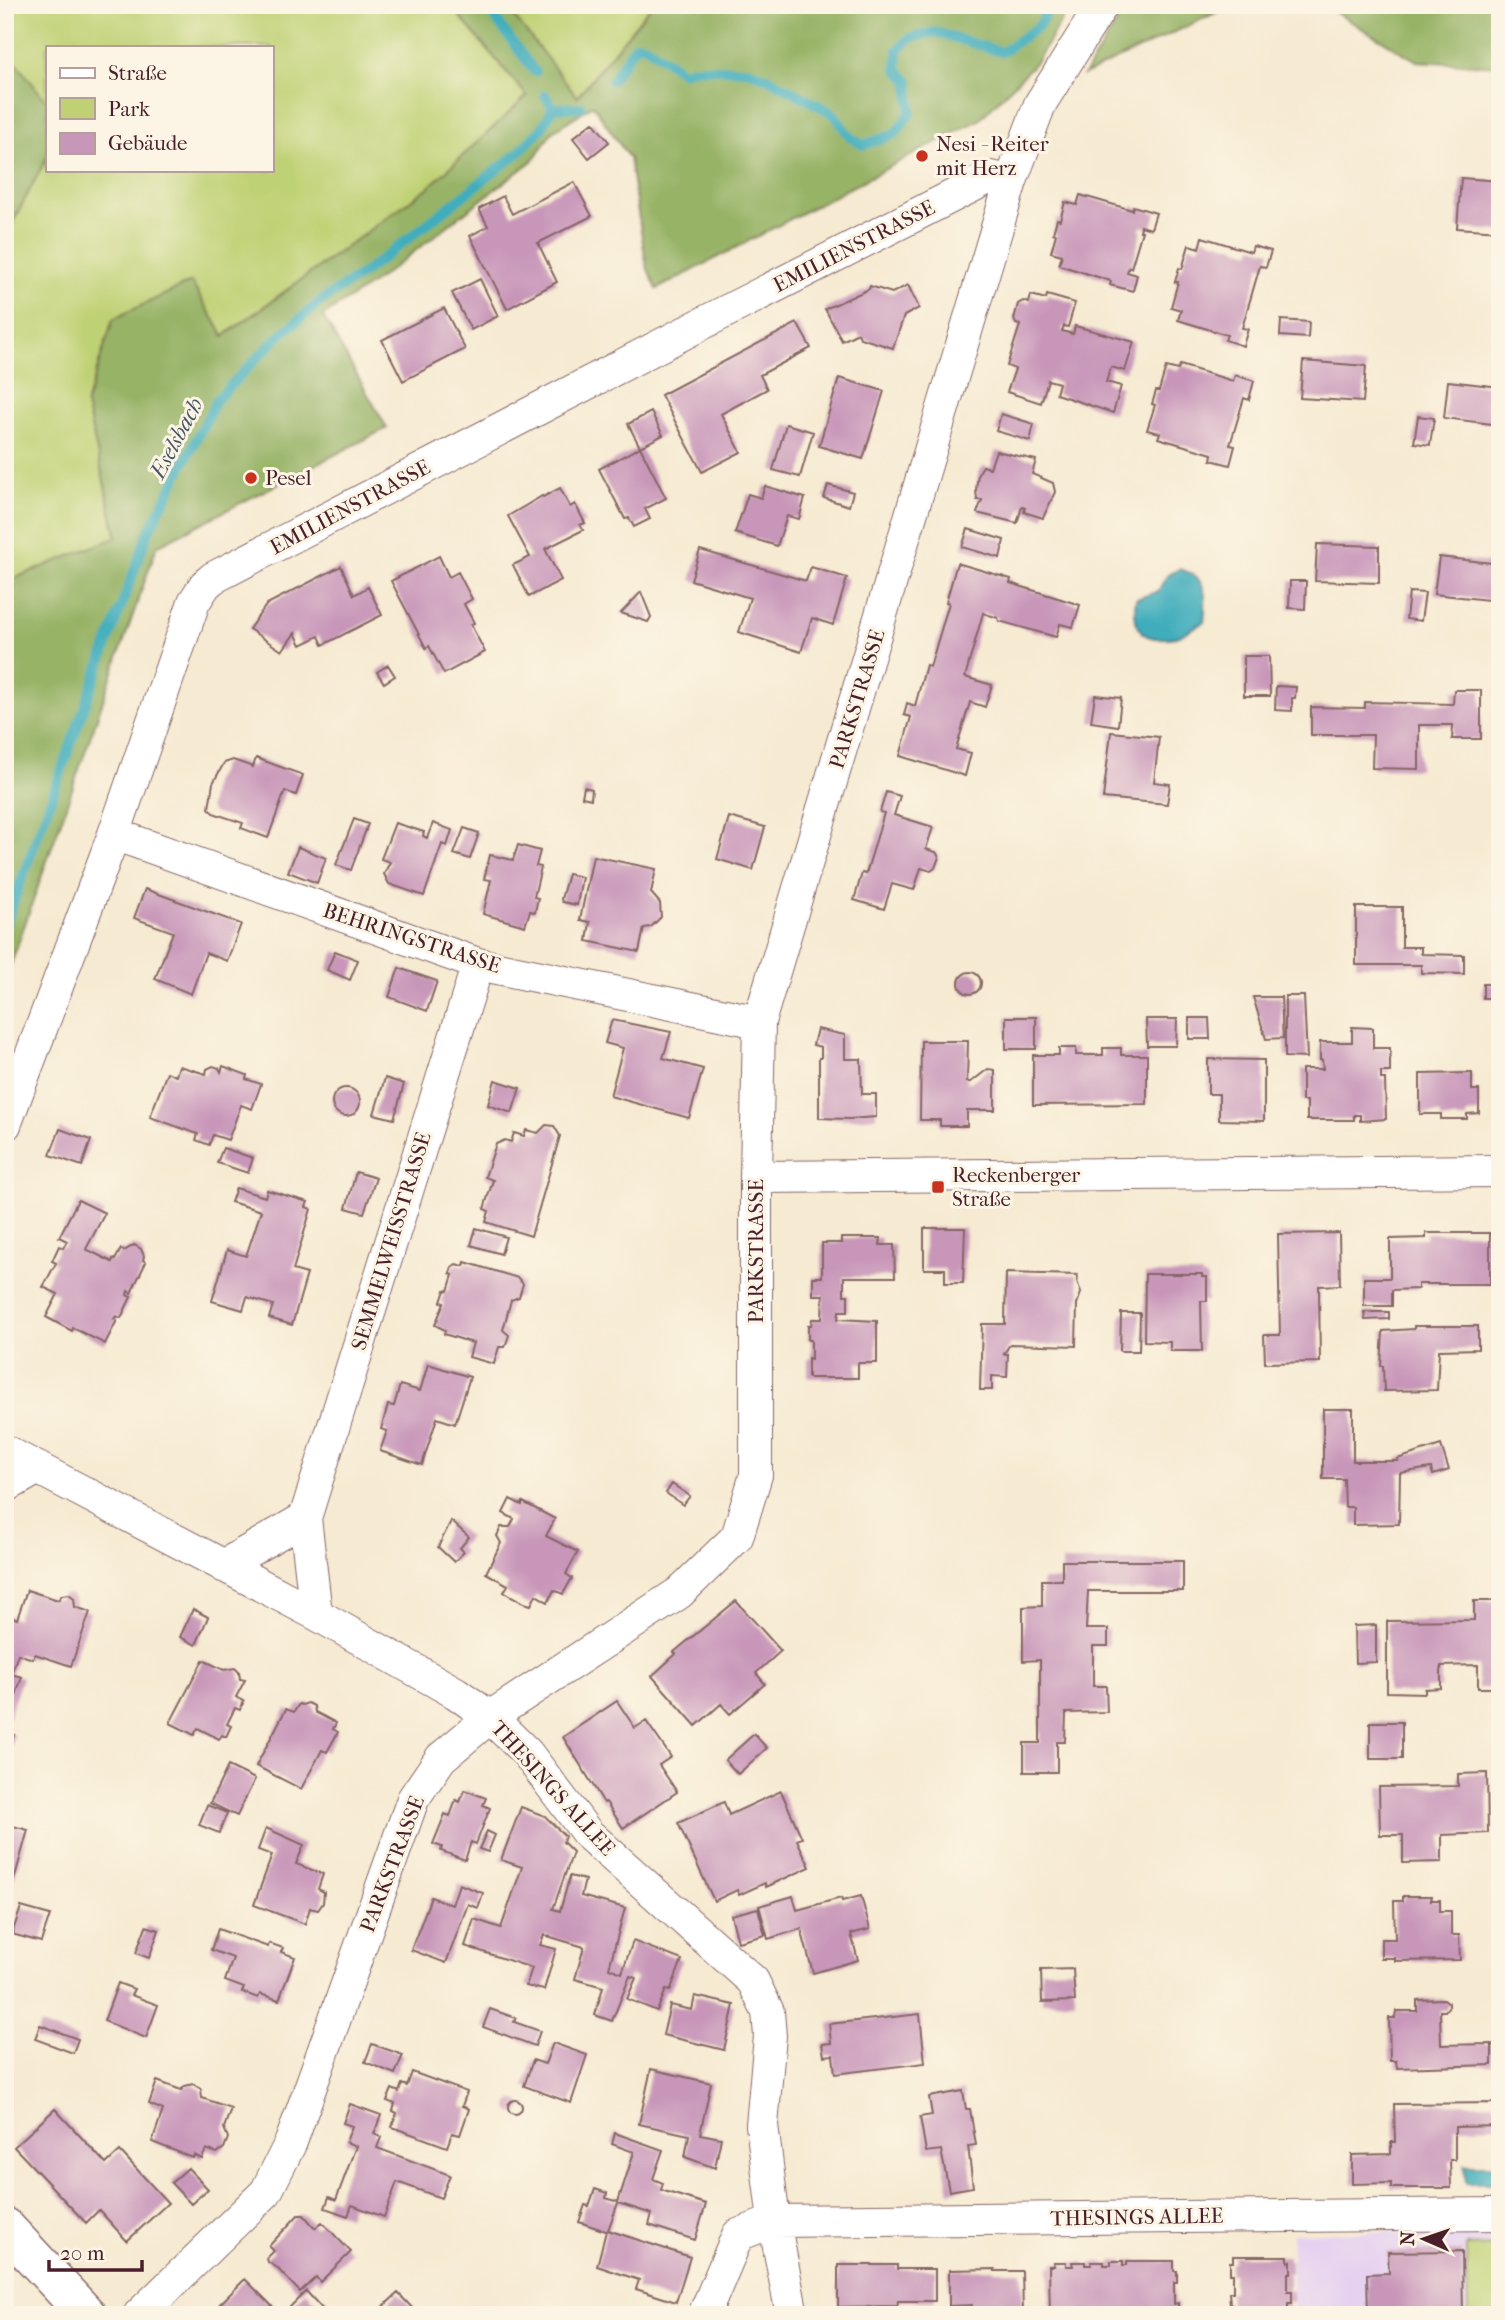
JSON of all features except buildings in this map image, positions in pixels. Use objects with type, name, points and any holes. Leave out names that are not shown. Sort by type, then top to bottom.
[{"type":"main road","points":[[5,2227],[87,2315]]},
{"type":"street","name":"PARKSTRASSE","points":[[139,2315],[266,2192],[291,2142],[413,1799],[442,1758],[490,1717],[679,1593],[737,1537],[756,1475],[759,1022],[1011,181],[1040,104],[1102,5]]},
{"type":"street","name":"EMILIENSTRASSE","points":[[5,1125],[114,834],[194,602],[205,585],[213,578],[703,323],[990,177],[1011,181]]},
{"type":"street","name":"BEHRINGSTRASSE","points":[[114,834],[478,964],[759,1022]]},
{"type":"street","name":"SEMMELWEISSTRASSE","points":[[316,1614],[305,1518],[478,964]]},
{"type":"street","points":[[756,1177],[1500,1171]]},
{"type":"street","name":"THESINGS ALLEE","points":[[5,1451],[316,1614],[456,1693],[490,1717],[527,1753],[588,1834],[753,1981],[768,2012],[770,2036],[762,2125],[774,2221],[792,2315]]},
{"type":"street","points":[[5,1487],[38,1468]]},
{"type":"street","points":[[223,1566],[305,1518]]},
{"type":"street","name":"THESINGS ALLEE","points":[[774,2221],[1500,2214]]},
{"type":"street","points":[[704,2315],[738,2235],[774,2221]]},
{"type":"shaded area","points":[[1500,2230],[1500,2315],[1292,2315],[1292,2233]]},
{"type":"green space","points":[[11,5],[450,5],[528,96],[429,187],[223,336],[86,404],[117,538],[7,583],[5,237],[46,159],[46,172],[273,172],[273,46],[46,46],[46,101],[5,49],[5,11]]},
{"type":"green space","points":[[450,5],[505,5],[577,97],[652,5],[1071,5],[1036,62],[979,120],[657,289],[647,267],[629,158],[593,105],[553,131],[533,160],[376,281],[323,316],[387,428],[157,546],[5,981],[5,582],[117,537],[86,404],[113,319],[191,282],[224,336],[429,187],[527,96]]},
{"type":"green space","points":[[505,5],[652,5],[577,97]]},
{"type":"green space","points":[[1128,5],[1232,5],[1084,75]]},
{"type":"green space","points":[[1323,5],[1500,5],[1500,66],[1417,61]]},
{"type":"green space","points":[[5,49],[46,101],[46,159],[5,237]]},
{"type":"green space","points":[[1500,2245],[1500,2315],[1468,2315],[1467,2246]]},
{"type":"water","points":[[1179,569],[1196,577],[1204,589],[1204,622],[1175,637],[1147,636],[1136,621],[1136,599],[1159,591],[1167,576]]},
{"type":"water","points":[[1465,2165],[1500,2165],[1500,2183],[1466,2183]]},
{"type":"waterway","name":"Eselsbach","points":[[485,5],[535,72]]},
{"type":"waterway","points":[[612,80],[636,44],[646,46],[682,72],[696,68],[748,70],[834,114],[850,137],[863,145],[895,134],[911,112],[909,81],[897,69],[898,50],[910,38],[935,32],[1002,52],[1039,26],[1051,5]]},
{"type":"waterway","name":"Eselsbach","points":[[5,925],[148,533],[217,399],[277,338],[321,301],[365,272],[517,154],[542,128],[553,108],[545,95]]},
{"type":"waterway","points":[[553,108],[581,107]]},
{"type":"place","name":"Nesi - Reiter mit Herz","points":[[922,156]]},
{"type":"place","name":"Pesel","points":[[251,478]]},
{"type":"place","name":"Reckenberger Straße","points":[[938,1187]]}]
